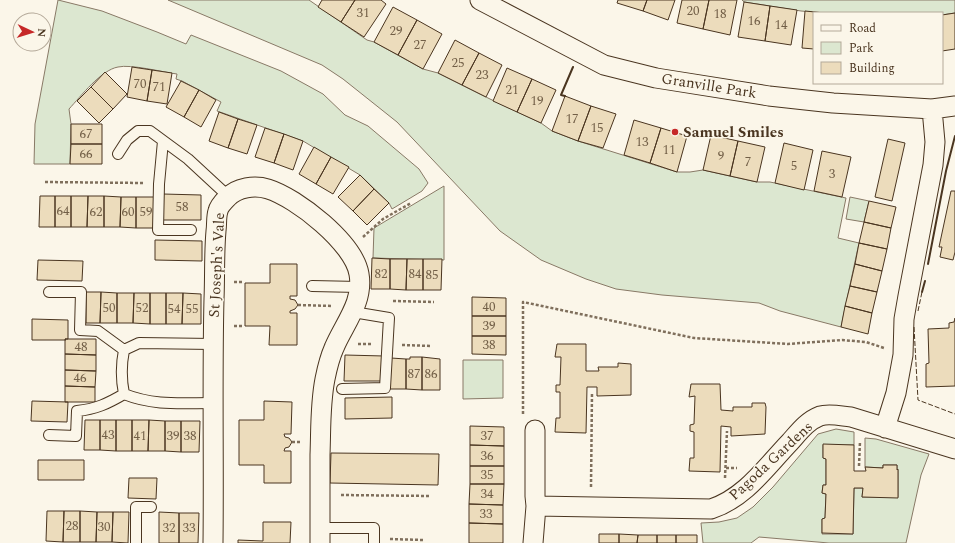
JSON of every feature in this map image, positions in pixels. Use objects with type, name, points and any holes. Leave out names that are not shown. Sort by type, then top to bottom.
[{"type":"street","name":"Granville Park","points":[[480,0],[604,65],[656,78],[769,96],[833,103],[932,109],[955,106]]},
{"type":"street","points":[[885,428],[896,393],[903,355],[904,319],[933,165],[934,142],[932,109]]},
{"type":"street","name":"St Joseph's Vale","points":[[213,543],[212,403],[218,209],[228,196],[242,189],[255,187],[268,189],[305,209],[341,241],[354,259],[359,274],[359,287],[354,309],[333,350],[325,378],[321,411],[320,536]]},
{"type":"street","name":"Pagoda Gardens","points":[[536,506],[711,509],[725,505],[746,488],[806,425],[821,416],[836,415],[851,417],[955,449]]},
{"type":"street","points":[[529,426],[536,506],[533,543]]},
{"type":"lane","points":[[118,154],[127,140],[138,131],[150,131],[188,159],[228,196]]},
{"type":"lane","points":[[163,141],[159,184],[158,230],[191,230]]},
{"type":"lane","points":[[312,286],[359,287]]},
{"type":"lane","points":[[49,292],[80,292],[80,330],[98,331],[124,350]]},
{"type":"lane","points":[[342,389],[385,388],[389,318],[354,309]]},
{"type":"lane","points":[[124,350],[139,343],[213,344]]},
{"type":"lane","points":[[124,350],[121,364],[121,379],[124,394]]},
{"type":"lane","points":[[124,394],[138,400],[161,403],[212,403]]},
{"type":"lane","points":[[49,435],[76,436],[77,411],[92,409],[109,403],[124,394]]},
{"type":"lane","points":[[136,543],[136,507],[151,507]]},
{"type":"lane","points":[[320,536],[374,528],[374,541]]},
{"type":"path","points":[[45,182],[159,184]]},
{"type":"path","points":[[349,252],[383,219],[411,203]]},
{"type":"path","points":[[529,426],[524,302],[694,338],[788,344],[842,340],[866,342],[903,355]]},
{"type":"path","points":[[298,305],[354,309]]},
{"type":"path","points":[[336,344],[432,346]]},
{"type":"path","points":[[591,490],[592,392]]},
{"type":"path","points":[[725,481],[727,431]]},
{"type":"path","points":[[859,466],[860,438]]},
{"type":"path","points":[[320,503],[340,495],[431,496]]},
{"type":"path","points":[[374,541],[422,540]]},
{"type":"green space","points":[[58,0],[102,11],[186,44],[191,35],[281,71],[323,94],[345,115],[368,126],[419,169],[428,183],[422,191],[392,209],[389,203],[360,175],[303,141],[217,111],[221,102],[176,79],[177,74],[124,66],[112,69],[98,78],[69,109],[71,124],[70,164],[34,164],[35,124],[48,52],[52,52],[52,32]]},
{"type":"green space","points":[[168,0],[309,0],[367,40],[374,42],[423,69],[438,73],[541,123],[552,131],[578,141],[677,172],[703,170],[757,182],[770,182],[846,198],[838,238],[859,243],[841,327],[780,311],[759,303],[662,295],[616,289],[586,279],[541,260],[500,231],[397,122],[343,79],[322,65]]},
{"type":"green space","points":[[742,0],[955,0],[955,13],[943,15],[943,12],[813,12],[744,2]]},
{"type":"green space","points":[[444,186],[444,260],[373,258],[374,228]]},
{"type":"green space","points":[[850,197],[869,201],[864,222],[846,219]]},
{"type":"green space","points":[[463,360],[503,360],[503,398],[463,399]]},
{"type":"green space","points":[[836,429],[854,432],[854,445],[823,445],[823,458],[826,459],[826,485],[823,485],[822,493],[826,494],[825,518],[822,519],[822,534],[853,534],[854,488],[863,488],[862,497],[898,497],[897,465],[883,465],[883,468],[865,467],[865,438],[876,439],[929,454],[921,475],[906,543],[829,543],[759,537],[751,543],[703,543],[701,523],[719,522],[737,518],[753,507],[773,487],[818,434]]},
{"type":"building","points":[[322,0],[355,0],[341,22],[318,7]]},
{"type":"building","points":[[355,0],[381,0],[386,4],[364,37],[341,22]]},
{"type":"building","points":[[618,0],[647,0],[643,11],[617,3]]},
{"type":"building","points":[[647,0],[675,0],[668,20],[643,11]]},
{"type":"building","points":[[682,0],[709,0],[703,29],[677,23]]},
{"type":"building","points":[[709,0],[737,0],[730,35],[703,29]]},
{"type":"building","points":[[744,2],[770,6],[765,41],[738,37]]},
{"type":"building","points":[[770,6],[797,10],[791,45],[765,41]]},
{"type":"building","points":[[393,7],[417,20],[398,55],[374,42]]},
{"type":"building","points":[[805,11],[815,12],[813,12],[813,49],[802,48]]},
{"type":"building","points":[[955,13],[955,49],[943,51],[943,15]]},
{"type":"building","points":[[417,20],[442,34],[423,69],[398,55]]},
{"type":"building","points":[[455,40],[479,53],[462,85],[438,73]]},
{"type":"building","points":[[479,53],[502,65],[486,97],[462,85]]},
{"type":"building","points":[[132,67],[152,70],[147,101],[127,97]]},
{"type":"building","points":[[507,68],[532,79],[517,112],[493,101]]},
{"type":"building","points":[[152,70],[172,73],[167,104],[147,101]]},
{"type":"building","points":[[105,72],[127,94],[113,109],[91,87]]},
{"type":"building","points":[[532,79],[556,90],[541,123],[517,112]]},
{"type":"building","points":[[181,81],[199,90],[184,117],[166,107]]},
{"type":"building","points":[[91,87],[113,109],[99,123],[77,101]]},
{"type":"building","points":[[199,90],[216,100],[201,127],[184,117]]},
{"type":"building","points":[[565,96],[591,106],[578,141],[552,131]]},
{"type":"building","points":[[591,106],[616,114],[603,148],[578,141]]},
{"type":"building","points":[[219,112],[238,119],[228,148],[209,141]]},
{"type":"building","points":[[238,119],[257,125],[247,154],[228,148]]},
{"type":"building","points":[[634,120],[661,128],[650,163],[624,155]]},
{"type":"building","points":[[71,124],[102,124],[102,144],[71,144]]},
{"type":"building","points":[[265,128],[284,134],[274,163],[255,157]]},
{"type":"building","points":[[661,128],[687,136],[677,172],[650,163]]},
{"type":"building","points":[[284,134],[303,141],[293,170],[274,163]]},
{"type":"building","points":[[711,135],[738,141],[730,176],[703,170]]},
{"type":"building","points":[[888,139],[905,143],[892,201],[875,197]]},
{"type":"building","points":[[738,141],[765,147],[757,182],[730,176]]},
{"type":"building","points":[[784,143],[813,150],[804,190],[775,183]]},
{"type":"building","points":[[71,144],[102,144],[102,164],[70,164]]},
{"type":"building","points":[[314,147],[331,157],[316,184],[299,174]]},
{"type":"building","points":[[822,151],[851,157],[842,197],[814,191]]},
{"type":"building","points":[[331,157],[349,167],[333,194],[316,184]]},
{"type":"building","points":[[360,175],[374,189],[353,211],[338,197]]},
{"type":"building","points":[[374,189],[389,203],[367,225],[353,211]]},
{"type":"building","points":[[951,191],[955,191],[955,252],[953,260],[940,257],[942,247],[939,247]]},
{"type":"building","points":[[163,194],[201,195],[201,220],[162,220]]},
{"type":"building","points":[[40,196],[55,196],[55,227],[39,227]]},
{"type":"building","points":[[55,196],[71,196],[71,227],[55,227]]},
{"type":"building","points":[[71,196],[88,196],[87,227],[71,227]]},
{"type":"building","points":[[88,196],[104,196],[104,227],[87,227]]},
{"type":"building","points":[[104,196],[121,197],[120,227],[104,227]]},
{"type":"building","points":[[121,197],[136,197],[136,228],[120,227]]},
{"type":"building","points":[[136,197],[155,197],[155,228],[136,228]]},
{"type":"building","points":[[869,201],[896,207],[891,228],[864,222]]},
{"type":"building","points":[[864,222],[891,228],[887,249],[859,243]]},
{"type":"building","points":[[155,240],[202,241],[202,261],[155,260]]},
{"type":"building","points":[[859,243],[887,249],[882,271],[855,264]]},
{"type":"building","points":[[372,258],[390,259],[390,289],[371,289]]},
{"type":"building","points":[[390,259],[407,259],[406,290],[390,289]]},
{"type":"building","points":[[407,259],[423,259],[423,290],[406,290]]},
{"type":"building","points":[[423,259],[442,259],[441,290],[423,290]]},
{"type":"building","points":[[38,260],[83,261],[82,281],[37,280]]},
{"type":"building","points":[[270,264],[297,264],[297,296],[290,296],[290,299],[295,300],[298,305],[295,309],[290,311],[290,313],[297,313],[297,345],[269,345],[270,326],[245,326],[245,283],[270,283]]},
{"type":"building","points":[[855,264],[882,271],[877,292],[850,286]]},
{"type":"building","points":[[850,286],[877,292],[872,313],[845,306]]},
{"type":"building","points":[[86,292],[101,292],[100,323],[86,323]]},
{"type":"building","points":[[101,292],[117,293],[117,323],[100,323]]},
{"type":"building","points":[[117,293],[134,293],[133,323],[117,323]]},
{"type":"building","points":[[134,293],[150,293],[150,324],[133,323]]},
{"type":"building","points":[[150,293],[166,293],[166,324],[150,324]]},
{"type":"building","points":[[166,293],[183,293],[182,324],[166,324]]},
{"type":"building","points":[[183,293],[201,294],[201,324],[182,324]]},
{"type":"building","points":[[472,297],[506,298],[506,316],[472,316]]},
{"type":"building","points":[[845,306],[872,313],[868,334],[841,327]]},
{"type":"building","points":[[472,316],[506,316],[506,336],[472,336]]},
{"type":"building","points":[[955,318],[955,386],[926,387],[926,364],[929,363],[928,329],[949,328],[949,323],[954,322]]},
{"type":"building","points":[[32,319],[68,320],[68,339],[32,340]]},
{"type":"building","points":[[472,336],[506,336],[506,355],[472,354]]},
{"type":"building","points":[[65,339],[96,339],[96,355],[65,354]]},
{"type":"building","points":[[557,344],[586,344],[586,371],[599,371],[598,367],[618,367],[618,363],[631,364],[631,395],[597,396],[597,387],[587,387],[586,433],[555,432],[556,418],[560,418],[560,392],[556,392],[556,385],[560,385],[561,357],[555,357]]},
{"type":"building","points":[[65,354],[96,355],[96,371],[65,370]]},
{"type":"building","points":[[345,355],[384,356],[383,381],[344,381]]},
{"type":"building","points":[[410,357],[422,357],[422,390],[406,389],[406,359],[410,359]]},
{"type":"building","points":[[422,357],[440,359],[440,390],[422,390]]},
{"type":"building","points":[[391,358],[406,359],[406,389],[390,389]]},
{"type":"building","points":[[65,370],[96,371],[95,387],[65,386]]},
{"type":"building","points":[[691,384],[720,384],[721,410],[733,411],[733,407],[752,407],[752,403],[765,403],[765,434],[731,436],[731,427],[721,426],[720,472],[689,471],[690,458],[694,458],[694,432],[690,431],[690,425],[694,424],[695,396],[689,397]]},
{"type":"building","points":[[65,386],[95,387],[95,402],[65,402]]},
{"type":"building","points":[[392,397],[392,418],[345,419],[345,398]]},
{"type":"building","points":[[32,401],[68,402],[67,422],[31,421]]},
{"type":"building","points":[[264,401],[292,402],[291,434],[284,434],[285,437],[289,438],[292,442],[289,447],[285,448],[284,451],[291,451],[291,483],[264,483],[264,465],[239,465],[239,420],[264,420]]},
{"type":"building","points":[[85,420],[100,420],[100,450],[84,450]]},
{"type":"building","points":[[100,420],[116,420],[116,451],[100,450]]},
{"type":"building","points":[[116,420],[132,420],[132,451],[116,451]]},
{"type":"building","points":[[132,420],[149,420],[148,451],[132,451]]},
{"type":"building","points":[[149,420],[165,421],[165,451],[148,451]]},
{"type":"building","points":[[165,421],[181,421],[181,452],[165,451]]},
{"type":"building","points":[[181,421],[200,421],[199,452],[181,452]]},
{"type":"building","points":[[470,426],[504,427],[504,446],[470,445]]},
{"type":"building","points":[[823,444],[854,445],[854,471],[866,471],[865,467],[883,468],[883,465],[897,465],[898,498],[862,497],[863,488],[854,488],[853,534],[822,533],[822,519],[825,518],[826,494],[822,493],[823,485],[826,485],[826,459],[823,458]]},
{"type":"building","points":[[470,445],[504,446],[504,466],[470,466]]},
{"type":"building","points":[[331,453],[439,454],[438,485],[330,483]]},
{"type":"building","points":[[38,460],[84,460],[84,480],[38,480]]},
{"type":"building","points":[[470,466],[504,466],[504,484],[470,484]]},
{"type":"building","points":[[129,478],[157,478],[156,499],[128,498]]},
{"type":"building","points":[[470,484],[504,484],[503,505],[469,504]]},
{"type":"building","points":[[469,504],[503,505],[503,524],[469,523]]},
{"type":"building","points":[[47,511],[64,511],[63,542],[46,541]]},
{"type":"building","points":[[64,511],[80,511],[80,542],[63,542]]},
{"type":"building","points":[[80,511],[97,512],[96,542],[80,542]]},
{"type":"building","points":[[97,512],[113,512],[112,542],[96,542]]},
{"type":"building","points":[[113,512],[129,512],[128,543],[112,542]]},
{"type":"building","points":[[159,512],[179,513],[179,543],[159,543]]},
{"type":"building","points":[[179,513],[199,513],[198,543],[179,543]]},
{"type":"building","points":[[263,522],[291,522],[290,543],[238,543],[238,540],[263,541]]},
{"type":"building","points":[[469,523],[503,524],[503,543],[469,543]]},
{"type":"building","points":[[599,534],[619,534],[619,543],[599,543]]},
{"type":"building","points":[[619,534],[638,535],[637,543],[619,543]]},
{"type":"building","points":[[638,535],[657,535],[657,543],[637,543]]},
{"type":"building","points":[[657,535],[676,535],[676,543],[657,543]]},
{"type":"building","points":[[676,535],[697,535],[697,543],[676,543]]},
{"type":"fence","points":[[918,311],[922,292]]},
{"type":"fence","points":[[914,327],[918,400],[955,414]]},
{"type":"wall","points":[[565,96],[561,95],[573,67]]},
{"type":"wall","points":[[928,264],[946,171],[955,136]]},
{"type":"wall","points":[[922,292],[925,281]]},
{"type":"place","name":"Samuel Smiles","points":[[675,132]]}]
